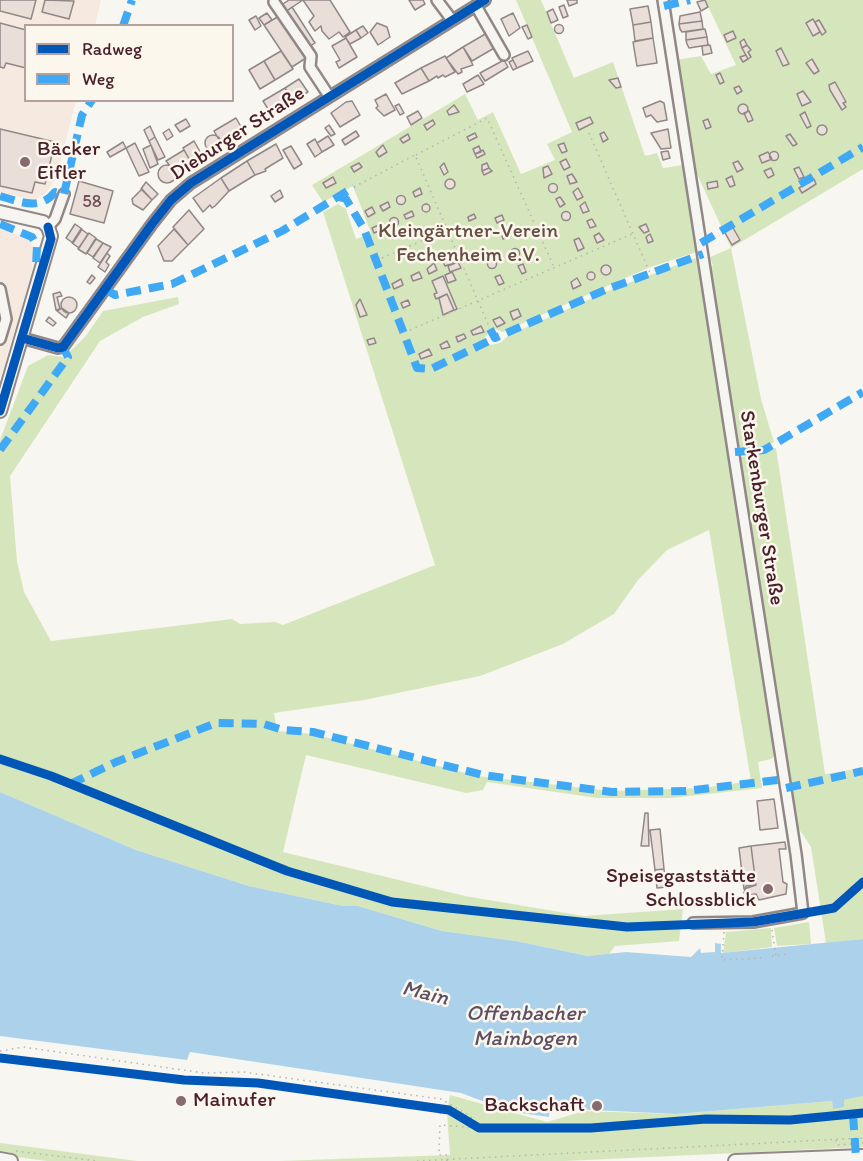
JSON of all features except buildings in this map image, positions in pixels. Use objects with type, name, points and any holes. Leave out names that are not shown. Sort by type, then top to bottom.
[{"type":"main road","points":[[0,212],[39,220],[48,227],[51,240],[0,411]]},
{"type":"main road","points":[[0,1160],[14,1156]]},
{"type":"main road","points":[[735,1161],[859,1158]]},
{"type":"street","points":[[437,0],[452,20]]},
{"type":"street","name":"Dieburger Straße","points":[[22,338],[58,348],[63,347],[148,229],[178,194],[210,170],[485,0]]},
{"type":"street","name":"Starkenburger Straße","points":[[663,0],[737,464],[799,872],[803,913],[771,919],[693,923]]},
{"type":"street","points":[[274,2],[310,56],[309,67],[329,96]]},
{"type":"street","points":[[476,6],[504,56]]},
{"type":"street","points":[[48,227],[55,219],[64,194]]},
{"type":"street","points":[[0,289],[6,319],[0,339]]},
{"type":"path","points":[[354,187],[487,118],[554,267]]},
{"type":"path","points":[[589,133],[650,273]]},
{"type":"path","points":[[415,155],[490,329]]},
{"type":"path","points":[[382,258],[447,230]]},
{"type":"path","points":[[410,330],[632,234]]},
{"type":"path","points":[[771,919],[776,956]]},
{"type":"path","points":[[726,922],[722,960],[762,958]]},
{"type":"path","points":[[772,956],[789,954]]},
{"type":"path","points":[[0,1050],[23,1047],[204,1073],[243,1072],[441,1099],[470,1116],[479,1128]]},
{"type":"path","points":[[0,1058],[202,1084],[250,1084],[441,1112],[449,1110],[479,1128]]},
{"type":"path","points":[[447,1160],[447,1155],[439,1155],[440,1125],[479,1128]]},
{"type":"path","points":[[417,1161],[863,1138]]},
{"type":"path","points":[[836,1139],[837,1145],[863,1143]]},
{"type":"path","points":[[14,1156],[97,1161]]},
{"type":"shaded area","points":[[0,0],[101,0],[95,24],[24,24],[24,102],[76,102],[56,178],[47,192],[34,200],[0,192]]},
{"type":"shaded area","points":[[0,229],[27,238],[32,244],[34,253],[31,276],[0,379]]},
{"type":"green space","name":"Kleingärtner-Verein Fechenheim e.V.","points":[[516,0],[541,0],[574,78],[613,62],[645,156],[657,153],[663,168],[683,165],[696,252],[648,268],[503,332],[493,328],[483,340],[491,345],[500,343],[509,335],[615,288],[696,258],[779,753],[771,759],[758,762],[762,788],[672,798],[597,798],[487,782],[483,790],[466,793],[306,755],[283,852],[465,896],[584,916],[683,909],[679,941],[615,946],[609,954],[588,956],[516,941],[442,931],[358,906],[343,906],[249,886],[136,850],[0,792],[0,440],[28,366],[48,355],[64,357],[85,337],[103,311],[178,297],[179,304],[143,317],[100,341],[10,476],[17,561],[24,592],[51,641],[232,619],[240,624],[275,622],[283,625],[435,565],[323,212],[338,204],[346,209],[356,239],[371,233],[353,186],[323,202],[312,185],[465,94],[478,120],[493,112],[521,174],[555,160],[547,144],[572,132]],"holes":[[[709,530],[751,781],[702,788],[611,791],[477,776],[313,734],[277,731],[274,713],[364,700],[480,676],[563,644],[614,614],[638,580],[667,550]]]},
{"type":"green space","points":[[705,0],[863,0],[863,169],[731,248],[692,163],[675,60],[701,56],[711,74],[736,65]]},
{"type":"green space","points":[[731,248],[761,399],[774,442],[755,449],[745,449],[736,445],[709,267],[713,266],[710,257]]},
{"type":"green space","points":[[776,448],[825,774],[863,768],[863,939],[826,943],[811,847],[799,829],[791,790],[738,457],[754,456]]},
{"type":"green space","points":[[809,922],[811,944],[777,946],[774,928]]},
{"type":"green space","points":[[771,928],[772,947],[723,953],[726,932]]},
{"type":"green space","points":[[450,1095],[547,1122],[584,1111],[676,1114],[832,1101],[833,1108],[844,1100],[863,1096],[863,1147],[566,1161],[279,1161],[450,1155],[447,1113]]},
{"type":"green space","points":[[0,1143],[137,1161],[47,1161],[0,1155]]},
{"type":"water","points":[[0,792],[136,850],[249,886],[343,906],[358,906],[442,931],[516,941],[588,956],[626,952],[691,957],[700,948],[701,953],[715,952],[715,943],[721,944],[721,953],[863,939],[863,1096],[844,1100],[844,1107],[833,1109],[832,1101],[676,1114],[550,1108],[549,1117],[514,1112],[512,1109],[501,1108],[461,1093],[190,1052],[187,1060],[0,1036]]},
{"type":"marked path","points":[[124,24],[132,0]]},
{"type":"marked path","points":[[664,6],[690,0]]},
{"type":"marked path","points":[[0,196],[37,203],[49,198],[55,192],[64,194],[82,115],[91,102]]},
{"type":"marked path","points":[[701,243],[863,147]]},
{"type":"marked path","points":[[105,289],[115,295],[172,284],[282,231],[354,187]]},
{"type":"marked path","points":[[339,197],[346,199],[364,229],[417,368],[431,369],[495,338]]},
{"type":"marked path","points":[[0,224],[32,237],[37,246],[36,266]]},
{"type":"marked path","points":[[490,329],[495,338],[605,290],[703,254]]},
{"type":"marked path","points":[[0,450],[68,357],[63,347]]},
{"type":"marked path","points":[[735,452],[764,450],[863,392]]},
{"type":"marked path","points":[[70,784],[116,762],[216,723],[264,724],[283,730],[313,732],[483,775],[612,792],[686,791],[785,779]]},
{"type":"marked path","points":[[786,788],[863,771]]},
{"type":"marked path","points":[[853,1115],[856,1157]]},
{"type":"cycle path","points":[[22,338],[58,348],[63,347],[152,224],[171,200],[191,183],[485,0]]},
{"type":"cycle path","points":[[0,411],[51,239],[48,227]]},
{"type":"cycle path","points":[[0,759],[51,776],[287,871],[392,902],[627,927],[753,922],[834,908],[863,882]]},
{"type":"cycle path","points":[[0,1058],[184,1080],[258,1083],[449,1110],[479,1128],[591,1128],[706,1119],[790,1120],[863,1113]]},
{"type":"place","name":"Bäcker Eifler","points":[[25,162]]},
{"type":"place","name":"Speisegaststätte Schlossblick","points":[[768,889]]},
{"type":"place","name":"Mainufer","points":[[181,1101]]},
{"type":"place","name":"Backschaft","points":[[597,1106]]},
{"type":"water label","name":"Main","points":[[425,994]]},
{"type":"water label","name":"Offenbacher Mainbogen","points":[[525,1026]]}]
